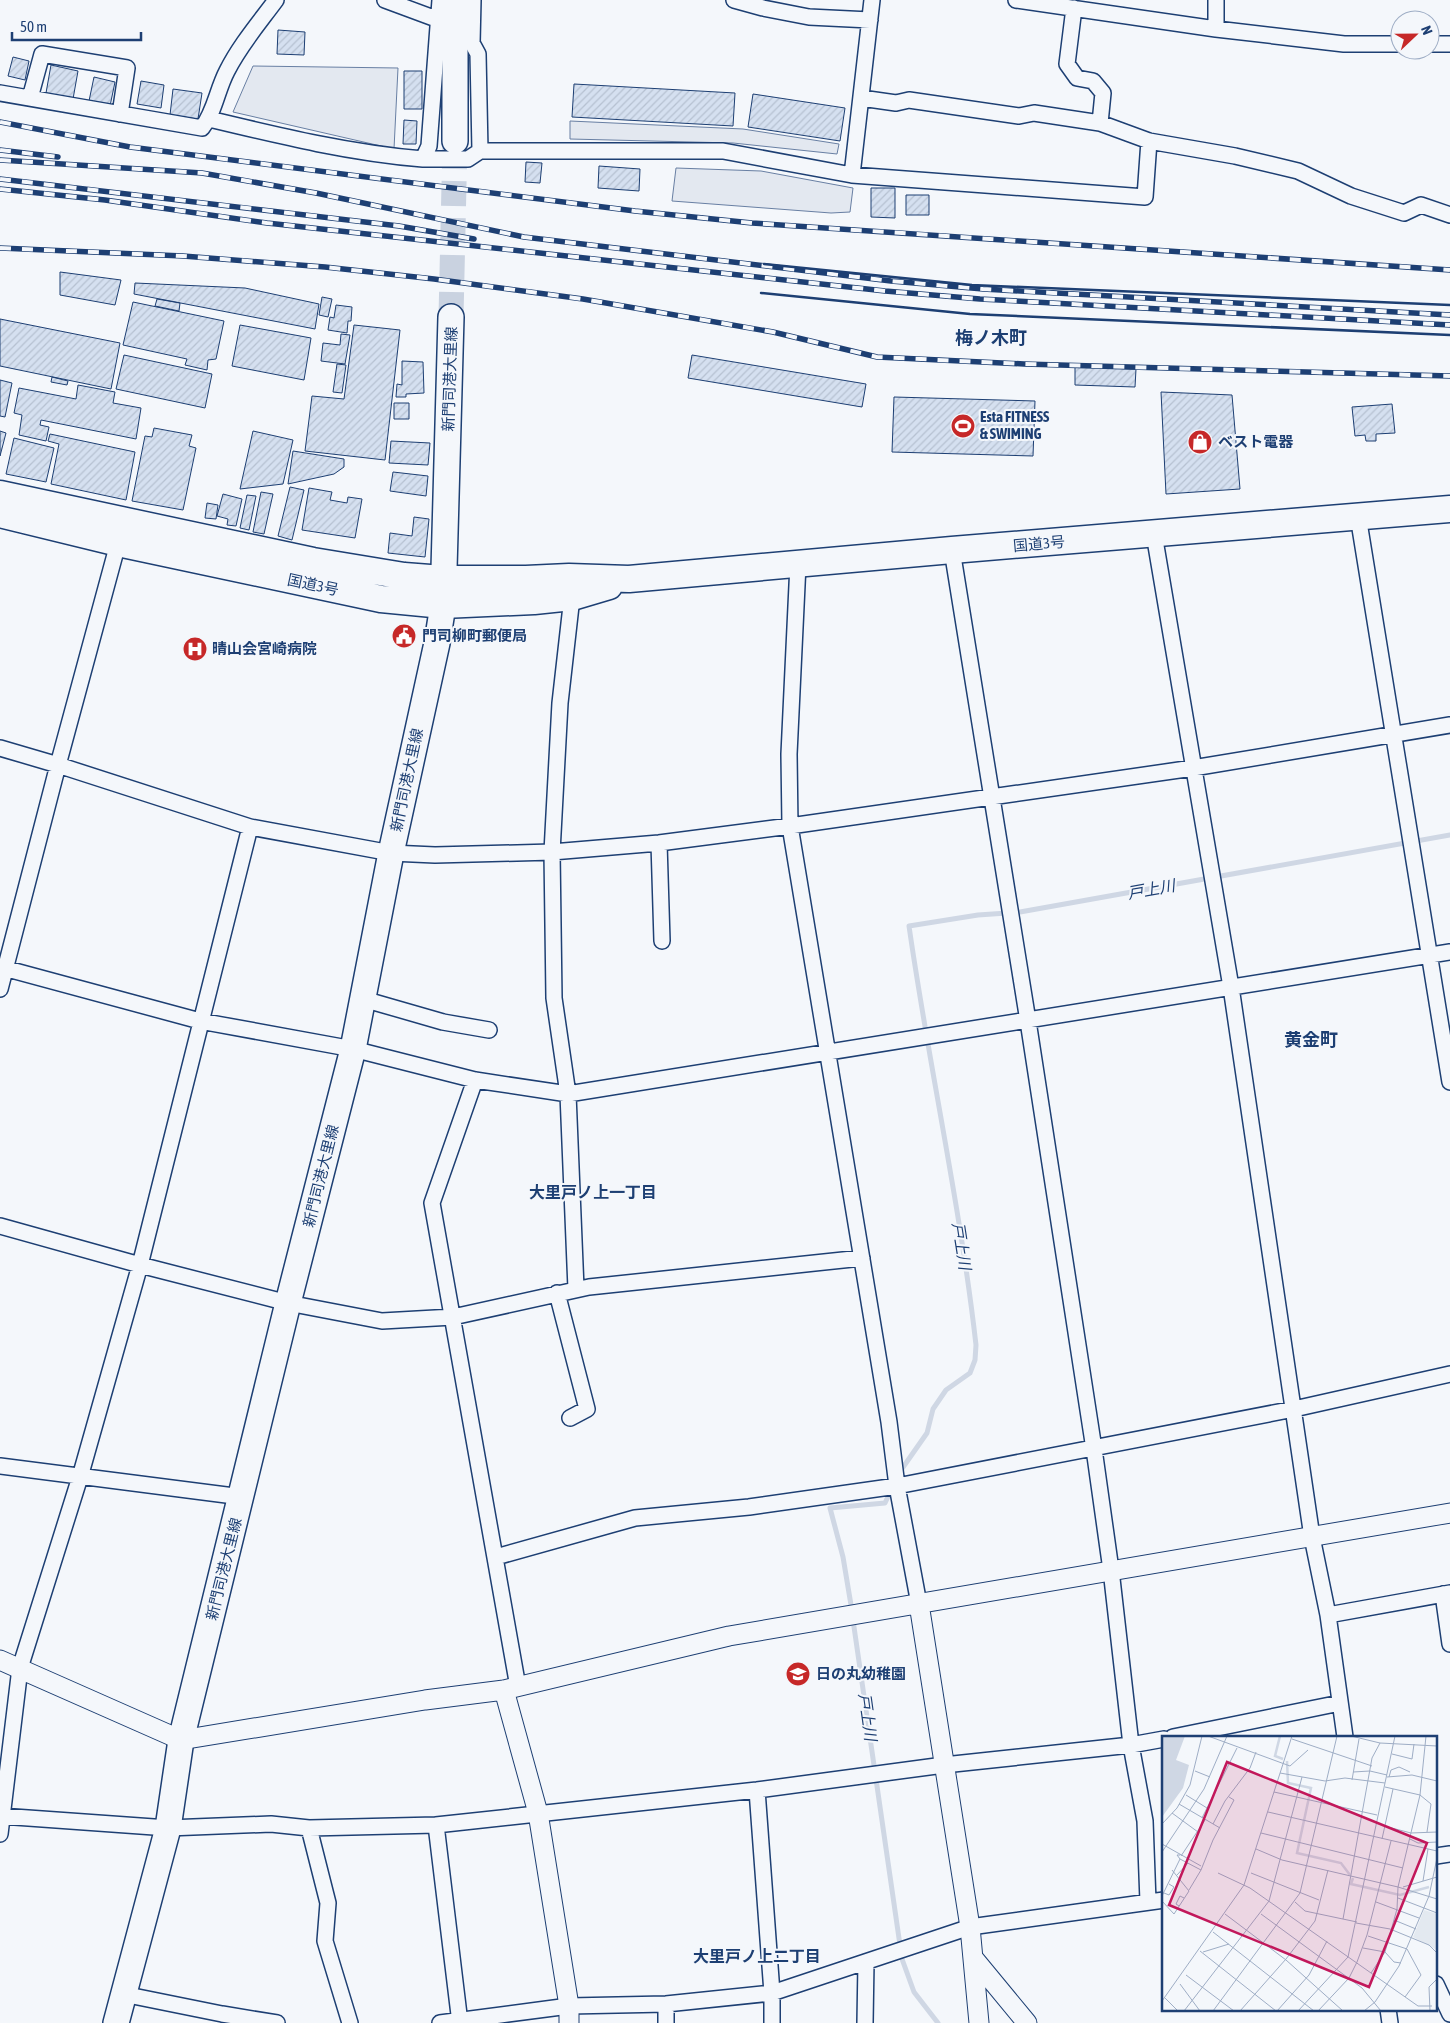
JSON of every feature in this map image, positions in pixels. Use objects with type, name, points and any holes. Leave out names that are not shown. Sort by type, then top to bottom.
[{"type":"highway","name":"国道3号","points":[[0,494],[121,532],[381,599],[443,605],[534,601],[572,597],[629,579]]},
{"type":"highway","name":"国道3号","points":[[0,514],[404,576],[444,579],[569,577],[629,579],[952,550],[1450,510]]},
{"type":"main road","points":[[455,0],[456,142]]},
{"type":"main road","name":"新門司港大里線","points":[[116,2023],[122,1994],[168,1828],[181,1740],[288,1303],[353,1049],[391,853],[437,643],[443,605],[452,317]]},
{"type":"street","points":[[0,93],[202,128],[209,119],[226,73],[235,56],[276,0]]},
{"type":"street","points":[[385,0],[438,20]]},
{"type":"street","points":[[424,159],[430,146],[440,0]]},
{"type":"street","points":[[473,0],[472,42],[478,54],[480,151]]},
{"type":"street","points":[[739,0],[763,8],[810,17],[870,20]]},
{"type":"street","points":[[852,175],[872,0]]},
{"type":"street","points":[[1016,0],[1344,44],[1390,44]]},
{"type":"street","points":[[1216,0],[1216,28]]},
{"type":"street","points":[[1074,8],[1067,64],[1077,78],[1094,80],[1103,93],[1100,122]]},
{"type":"street","points":[[30,98],[42,54],[127,68],[120,114]]},
{"type":"street","points":[[861,98],[896,103],[909,100],[1019,116],[1034,114],[1100,122],[1149,140],[1235,156],[1298,171],[1350,196],[1404,213],[1421,205],[1450,215]]},
{"type":"street","points":[[209,119],[295,140],[378,156],[424,159],[468,158],[480,151],[723,151],[852,175],[1146,197],[1149,140]]},
{"type":"street","points":[[1358,516],[1395,734],[1450,1082]]},
{"type":"street","points":[[0,989],[3,968],[121,532]]},
{"type":"street","points":[[1154,534],[1231,987],[1312,1536],[1328,1615],[1345,1736]]},
{"type":"street","points":[[952,550],[1028,1021],[1094,1449],[1111,1570],[1131,1745],[1145,1821],[1148,1902]]},
{"type":"street","points":[[798,564],[789,754],[790,826],[889,1422],[897,1486],[919,1604],[975,1960],[979,2023]]},
{"type":"street","points":[[572,597],[560,703],[552,852],[554,998],[568,1094],[576,1289]]},
{"type":"street","points":[[0,748],[58,764],[250,827],[391,853],[436,855],[552,852],[659,842],[790,826],[1193,768],[1450,725]]},
{"type":"street","points":[[0,1834],[20,1668],[80,1477],[140,1265],[250,827]]},
{"type":"street","points":[[659,842],[662,941]]},
{"type":"street","points":[[3,968],[200,1021],[353,1049],[475,1080],[568,1094],[1450,952]]},
{"type":"street","points":[[362,999],[443,1022],[489,1030]]},
{"type":"street","points":[[475,1080],[432,1203],[496,1557],[511,1688],[538,1813],[569,2015]]},
{"type":"street","points":[[0,1226],[140,1265],[288,1303],[382,1321],[452,1317],[576,1289],[862,1258]]},
{"type":"street","points":[[556,1293],[587,1409],[570,1418]]},
{"type":"street","points":[[496,1557],[635,1518],[749,1508],[897,1486],[1294,1409],[1450,1374]]},
{"type":"street","points":[[0,1466],[242,1497]]},
{"type":"street","points":[[0,1660],[181,1740],[425,1700],[511,1688],[729,1636],[1450,1513]]},
{"type":"street","points":[[1328,1615],[1447,1593],[1450,1644]]},
{"type":"street","points":[[1178,1736],[1340,1703]]},
{"type":"street","points":[[2,1817],[168,1828],[271,1824],[309,1828],[436,1825],[757,1790],[944,1765],[1131,1745],[1162,1739]]},
{"type":"street","points":[[757,1790],[772,1993],[772,2023]]},
{"type":"street","points":[[436,1825],[460,2022]]},
{"type":"street","points":[[309,1828],[328,1903],[325,1941],[350,2023]]},
{"type":"street","points":[[440,2023],[569,2015],[772,1993],[970,1927],[1162,1900]]},
{"type":"street","points":[[975,1960],[1027,2023]]},
{"type":"street","points":[[865,2023],[866,1962]]},
{"type":"street","points":[[1438,1988],[1450,2014]]},
{"type":"street","points":[[122,1994],[277,2023]]},
{"type":"street","points":[[666,2004],[666,2023]]},
{"type":"street","points":[[1388,2010],[1390,2023]]},
{"type":"shaded area","points":[[253,66],[398,68],[394,149],[233,112]]},
{"type":"shaded area","points":[[570,121],[743,129],[839,144],[837,154],[733,143],[570,139]]},
{"type":"shaded area","points":[[676,168],[761,171],[853,188],[850,212],[831,213],[672,201]]},
{"type":"building","points":[[278,30],[305,32],[304,55],[277,54]]},
{"type":"building","points":[[13,57],[29,61],[25,80],[8,76]]},
{"type":"building","points":[[51,65],[78,71],[73,99],[46,93]]},
{"type":"building","points":[[404,71],[422,71],[422,109],[404,109]]},
{"type":"building","points":[[94,77],[115,82],[110,106],[89,101]]},
{"type":"building","points":[[141,81],[164,85],[161,108],[137,104]]},
{"type":"building","points":[[574,84],[735,93],[733,126],[572,117]]},
{"type":"building","points":[[173,89],[202,93],[198,119],[170,115]]},
{"type":"building","points":[[753,94],[845,108],[840,141],[748,127]]},
{"type":"building","points":[[404,120],[417,121],[416,144],[403,144]]},
{"type":"building","points":[[526,162],[542,163],[540,183],[525,182]]},
{"type":"building","points":[[599,166],[640,169],[639,191],[598,188]]},
{"type":"building","points":[[871,188],[895,188],[895,218],[871,217]]},
{"type":"building","points":[[906,195],[929,195],[929,215],[906,215]]},
{"type":"building","points":[[60,272],[121,280],[115,305],[60,295]]},
{"type":"building","points":[[135,283],[245,288],[319,304],[315,329],[134,294]]},
{"type":"building","points":[[322,297],[332,299],[328,317],[319,315]]},
{"type":"building","points":[[157,299],[180,303],[179,311],[155,306]]},
{"type":"building","points":[[133,302],[224,321],[216,359],[208,360],[207,370],[185,365],[187,359],[123,345]]},
{"type":"building","points":[[336,305],[352,307],[351,321],[348,321],[347,333],[328,330],[330,317],[334,318]]},
{"type":"building","points":[[0,319],[120,343],[111,389],[0,366]]},
{"type":"building","points":[[240,325],[311,338],[304,380],[232,366]]},
{"type":"building","points":[[354,325],[400,330],[385,460],[305,451],[312,396],[344,399]]},
{"type":"building","points":[[341,334],[350,335],[345,364],[321,361],[323,343],[340,345]]},
{"type":"building","points":[[124,355],[212,374],[205,408],[116,389]]},
{"type":"building","points":[[692,355],[866,384],[862,407],[688,378]]},
{"type":"building","points":[[402,361],[423,362],[424,393],[406,394],[406,397],[396,397],[397,384],[402,385]]},
{"type":"building","points":[[337,364],[346,365],[342,393],[333,392]]},
{"type":"building","points":[[1075,367],[1136,369],[1135,387],[1075,385]]},
{"type":"building","points":[[52,377],[68,381],[67,385],[51,382]]},
{"type":"building","points":[[0,380],[12,383],[5,417],[0,416]]},
{"type":"building","points":[[78,385],[115,392],[113,403],[141,408],[136,439],[41,420],[40,425],[49,427],[46,441],[19,435],[22,415],[14,413],[19,388],[76,399]]},
{"type":"building","name":"ベスト電器","points":[[1161,392],[1232,395],[1240,489],[1166,494]]},
{"type":"building","name":"Esta FITNESS & SWIMING","points":[[894,397],[1035,401],[1033,456],[892,452]]},
{"type":"building","points":[[394,403],[409,403],[409,419],[394,419]]},
{"type":"building","points":[[1392,404],[1395,433],[1376,434],[1376,441],[1366,441],[1365,435],[1355,436],[1352,407]]},
{"type":"building","points":[[154,428],[192,435],[189,446],[196,448],[183,510],[132,501],[145,436],[152,437]]},
{"type":"building","points":[[0,431],[6,433],[0,456]]},
{"type":"building","points":[[253,431],[293,440],[283,484],[240,489]]},
{"type":"building","points":[[50,434],[135,452],[126,500],[51,484],[59,444],[48,441]]},
{"type":"building","points":[[14,438],[54,448],[46,482],[6,474]]},
{"type":"building","points":[[391,441],[430,443],[428,465],[389,463]]},
{"type":"building","points":[[293,451],[344,459],[344,467],[334,474],[288,484]]},
{"type":"building","points":[[393,472],[428,476],[426,496],[390,491]]},
{"type":"building","points":[[290,487],[304,490],[292,540],[278,536]]},
{"type":"building","points":[[309,488],[332,492],[330,500],[347,503],[348,497],[362,499],[355,538],[302,530]]},
{"type":"building","points":[[261,492],[273,494],[264,534],[253,532]]},
{"type":"building","points":[[223,494],[242,499],[236,526],[227,525],[228,519],[217,516]]},
{"type":"building","points":[[247,495],[256,496],[249,530],[240,528]]},
{"type":"building","points":[[207,503],[218,505],[216,519],[205,518]]},
{"type":"building","points":[[414,517],[429,519],[425,557],[388,553],[390,533],[412,536]]},
{"type":"waterway","name":"戸上川","points":[[899,1473],[927,1433],[933,1409],[946,1390],[970,1373],[975,1360],[976,1345],[962,1240],[909,926],[978,915],[1020,912],[1450,835]]},
{"type":"waterway","name":"戸上川","points":[[852,1611],[843,1557],[830,1508],[885,1503],[891,1490]]},
{"type":"waterway","name":"戸上川","points":[[853,1620],[902,1959],[914,1992],[938,2023]]},
{"type":"tunnel","points":[[451,317],[455,141]]},
{"type":"railway","points":[[0,122],[130,147],[635,211],[752,223],[1450,270]]},
{"type":"railway","points":[[0,150],[58,157]]},
{"type":"railway","points":[[0,160],[202,173],[316,193],[524,237],[891,281],[983,289],[1450,315]]},
{"type":"railway","points":[[0,179],[399,226],[474,239]]},
{"type":"railway","points":[[0,189],[105,200],[267,223],[885,291],[980,299],[1450,325]]},
{"type":"railway","points":[[0,248],[183,256],[325,267],[434,279],[583,299],[773,332],[877,357],[1024,364],[1450,376]]},
{"type":"wall","points":[[764,264],[972,285],[1450,305]]},
{"type":"wall","points":[[761,293],[970,314],[1450,335]]},
{"type":"place","name":"Esta FITNESS & SWIMING","points":[[963,426]]},
{"type":"place","name":"ベスト電器","points":[[1200,442]]},
{"type":"place","name":"門司柳町郵便局","points":[[404,636]]},
{"type":"place","name":"晴山会宮崎病院","points":[[195,649]]},
{"type":"place","name":"日の丸幼稚園","points":[[798,1674]]},
{"type":"district","name":"梅ノ木町","points":[[991,338]]},
{"type":"district","name":"黄金町","points":[[1311,1040]]},
{"type":"district","name":"大里戸ノ上一丁目","points":[[593,1192]]},
{"type":"district","name":"大里戸ノ上二丁目","points":[[757,1956]]}]
